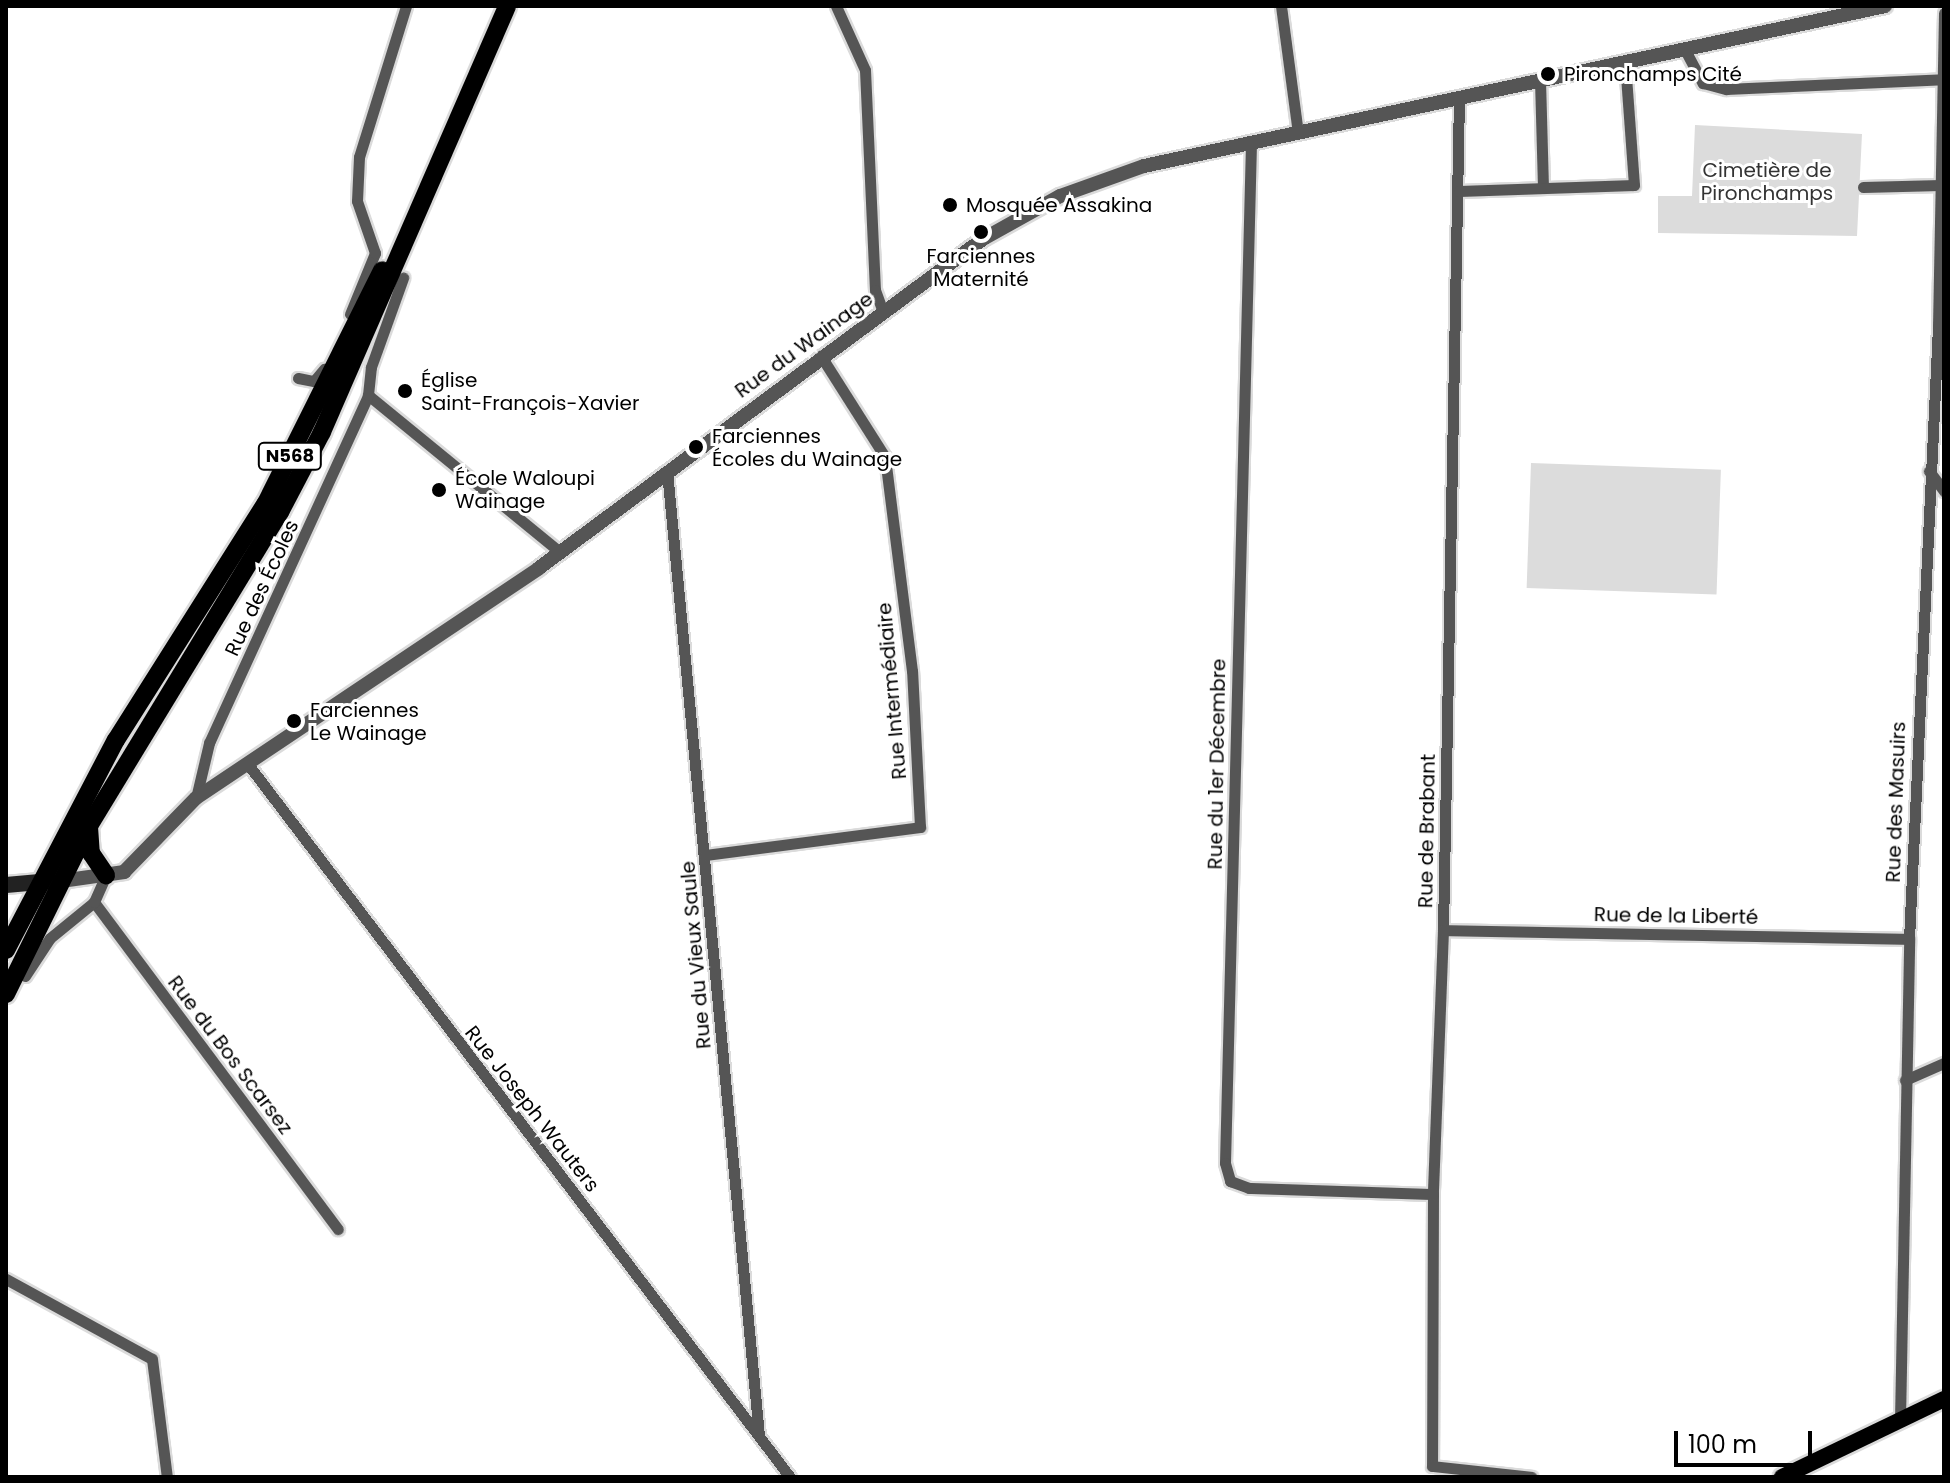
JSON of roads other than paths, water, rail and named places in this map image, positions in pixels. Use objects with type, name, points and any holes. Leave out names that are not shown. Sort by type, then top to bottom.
[{"type":"highway","name":"N568","points":[[7,940],[116,740],[195,619],[293,450],[375,286],[494,6]]},
{"type":"highway","name":"N568","points":[[6,994],[89,826],[280,512],[322,432],[507,6]]},
{"type":"highway","points":[[89,826],[91,853],[106,875]]},
{"type":"main road","points":[[6,885],[61,881]]},
{"type":"main road","points":[[1782,1477],[1944,1399]]},
{"type":"street","points":[[298,378],[314,381],[321,377],[373,263],[374,243],[356,183],[406,6]]},
{"type":"street","points":[[836,6],[865,70],[875,290],[883,312]]},
{"type":"street","points":[[1281,6],[1298,133]]},
{"type":"street","name":"Rue du Wainage","points":[[61,881],[124,872],[196,798],[560,552],[983,239],[1060,196],[1144,166],[1885,6]]},
{"type":"street","name":"Rue des Masuirs","points":[[1900,1420],[1909,939],[1929,471],[1941,304],[1944,13]]},
{"type":"street","points":[[1684,48],[1703,83],[1726,89],[1943,79]]},
{"type":"street","points":[[1459,191],[1634,185],[1625,61]]},
{"type":"street","points":[[1540,80],[1543,188]]},
{"type":"street","name":"Rue de Brabant","points":[[1459,97],[1443,930],[1433,1194],[1432,1466],[1531,1477]]},
{"type":"street","name":"Rue du 1er Décembre","points":[[1251,143],[1225,1163],[1230,1181],[1249,1188],[1433,1194]]},
{"type":"street","points":[[1863,187],[1941,185]]},
{"type":"street","name":"Rue des Écoles","points":[[196,798],[209,743],[368,395],[371,367],[403,278]]},
{"type":"street","name":"Rue Intermédiaire","points":[[705,855],[920,827],[912,671],[885,457],[821,356]]},
{"type":"street","points":[[368,395],[560,552]]},
{"type":"street","name":"Rue du Vieux Saule","points":[[667,471],[759,1435]]},
{"type":"street","points":[[1929,471],[1944,491]]},
{"type":"street","name":"Rue Joseph Wauters","points":[[247,763],[790,1477]]},
{"type":"street","points":[[25,976],[50,938],[94,902],[106,875]]},
{"type":"street","name":"Rue du Bos Scarsez","points":[[94,902],[338,1229]]},
{"type":"street","name":"Rue de la Liberté","points":[[1443,930],[1909,939]]},
{"type":"street","points":[[1905,1080],[1944,1063]]},
{"type":"street","points":[[6,1279],[152,1359],[167,1477]]},
{"type":"place","name":"Pironchamps Cité","points":[[1548,74]]},
{"type":"place","name":"Mosquée Assakina","points":[[950,205]]},
{"type":"place","name":"Farciennes Maternité","points":[[981,232]]},
{"type":"place","name":"Église Saint-François-Xavier","points":[[405,391]]},
{"type":"place","name":"Farciennes Écoles du Wainage","points":[[696,447]]},
{"type":"place","name":"École Waloupi Wainage","points":[[439,490]]},
{"type":"place","name":"Farciennes Le Wainage","points":[[294,721]]},
{"type":"park label","name":"Cimetière de Pironchamps","points":[[1767,182]]}]
